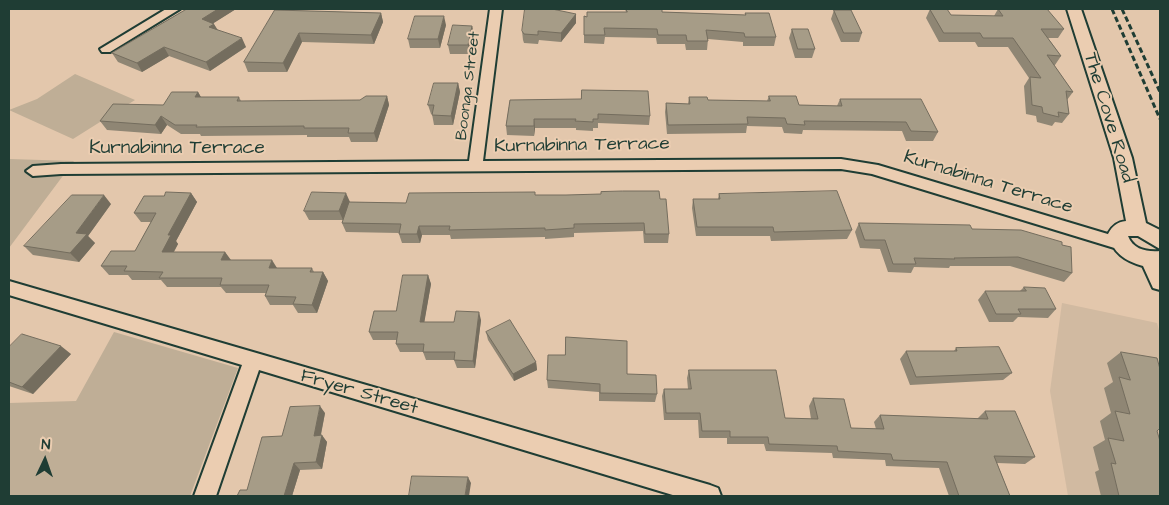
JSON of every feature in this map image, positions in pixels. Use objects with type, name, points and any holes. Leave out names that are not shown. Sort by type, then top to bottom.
[{"type":"street","points":[[106,49],[174,9]]},
{"type":"street","name":"Boonga Street","points":[[475,167],[496,9]]},
{"type":"street","name":"The Cove Road","points":[[1074,9],[1123,158],[1137,228]]},
{"type":"street","name":"Kurnabinna Terrace","points":[[33,171],[61,169],[475,167],[741,163],[857,165],[1121,244]]},
{"type":"street","points":[[1160,240],[1153,234],[1137,228],[1130,227],[1120,231],[1118,234],[1121,244],[1134,255],[1156,259],[1160,282]]},
{"type":"street","name":"Fryer Street","points":[[9,288],[253,362],[710,496]]},
{"type":"street","points":[[204,496],[253,362]]},
{"type":"shaded area","points":[[75,74],[135,100],[73,139],[9,110],[37,99]]},
{"type":"shaded area","points":[[9,159],[74,161],[9,248]]},
{"type":"shaded area","points":[[1062,303],[1157,323],[1160,334],[1160,496],[1068,496],[1050,391]]},
{"type":"shaded area","points":[[114,332],[238,368],[190,496],[9,496],[9,403],[76,401]]},
{"type":"building","points":[[187,9],[218,9],[202,19],[214,24],[209,27],[242,38],[206,62],[164,47],[137,63],[112,53]]},
{"type":"building","points":[[525,9],[552,9],[576,14],[561,33],[538,31],[538,35],[524,34],[522,31]]},
{"type":"building","points":[[626,9],[662,9],[662,12],[746,15],[745,13],[769,13],[776,37],[745,37],[744,33],[706,30],[708,41],[687,41],[686,35],[658,35],[657,29],[604,28],[605,35],[584,35],[584,16],[587,17],[587,12],[627,12]]},
{"type":"building","points":[[930,9],[947,9],[951,15],[1003,16],[998,9],[1047,9],[1064,29],[1041,29],[1061,56],[1047,55],[1073,92],[1066,91],[1069,114],[1058,112],[1059,117],[1043,113],[1042,107],[1032,105],[1030,77],[1041,78],[1013,38],[983,38],[980,33],[944,33]]},
{"type":"building","points":[[275,10],[381,13],[371,35],[299,33],[283,63],[244,62]]},
{"type":"building","points":[[834,10],[851,10],[862,33],[844,33]]},
{"type":"building","points":[[415,16],[444,16],[438,39],[408,39]]},
{"type":"building","points":[[453,25],[472,26],[468,45],[448,45]]},
{"type":"building","points":[[792,29],[808,29],[815,49],[798,49]]},
{"type":"building","points":[[434,83],[458,83],[451,116],[432,115],[434,105],[428,105]]},
{"type":"building","points":[[582,90],[648,91],[650,116],[598,114],[598,119],[593,119],[593,122],[575,121],[576,119],[534,119],[534,126],[506,126],[510,100],[581,99]]},
{"type":"building","points":[[172,92],[198,92],[195,97],[239,97],[237,101],[360,100],[366,96],[387,96],[374,133],[348,133],[349,128],[304,128],[304,126],[196,127],[197,125],[175,125],[161,116],[155,125],[100,121],[113,104],[163,105]]},
{"type":"building","points":[[769,96],[796,96],[799,105],[842,106],[840,99],[921,99],[938,132],[911,131],[906,122],[804,121],[805,125],[787,124],[785,118],[747,117],[748,124],[668,125],[666,103],[690,104],[689,97],[707,97],[708,100],[770,101]]},
{"type":"building","points":[[623,191],[659,191],[660,199],[666,199],[669,234],[645,234],[644,223],[574,224],[574,228],[545,230],[545,228],[449,230],[450,226],[419,226],[417,234],[399,234],[401,224],[342,223],[349,202],[406,203],[409,193],[535,192],[535,195],[566,195]]},
{"type":"building","points":[[837,191],[852,230],[774,232],[773,227],[697,227],[693,199],[720,199],[719,194]]},
{"type":"building","points":[[166,192],[191,193],[168,235],[171,235],[162,252],[225,252],[221,260],[272,260],[269,268],[312,268],[310,272],[323,272],[312,305],[293,304],[296,297],[265,296],[269,285],[220,285],[222,278],[159,278],[163,272],[124,271],[127,266],[101,266],[111,251],[135,251],[156,213],[134,213],[144,196],[164,196]]},
{"type":"building","points":[[312,192],[346,193],[339,211],[304,211]]},
{"type":"building","points":[[72,195],[104,195],[76,233],[87,234],[70,253],[24,246]]},
{"type":"building","points":[[859,223],[970,225],[972,229],[1021,230],[1062,242],[1062,245],[1071,247],[1072,273],[1018,257],[914,258],[916,264],[893,264],[885,240],[865,240]]},
{"type":"building","points":[[403,275],[428,275],[420,322],[454,322],[456,311],[479,312],[473,361],[454,360],[455,352],[423,352],[424,344],[396,344],[398,332],[369,332],[374,311],[396,311]]},
{"type":"building","points":[[1024,287],[1045,288],[1056,309],[1018,309],[1021,314],[996,314],[985,291],[1026,291]]},
{"type":"building","points":[[510,320],[536,362],[513,374],[486,332]]},
{"type":"building","points":[[22,334],[61,346],[22,387],[9,382],[9,347]]},
{"type":"building","points":[[566,337],[627,341],[627,374],[656,375],[657,394],[600,393],[600,384],[547,380],[548,355],[565,355]]},
{"type":"building","points":[[999,347],[1012,373],[916,377],[906,351],[957,351],[956,348]]},
{"type":"building","points":[[1121,352],[1157,358],[1160,369],[1160,428],[1157,431],[1160,441],[1160,496],[1119,496],[1111,463],[1116,464],[1108,438],[1124,441],[1115,411],[1130,414],[1119,377],[1130,380]]},
{"type":"building","points":[[689,370],[776,370],[785,418],[818,419],[813,398],[844,399],[851,428],[884,429],[880,415],[988,419],[985,411],[1015,411],[1035,457],[994,456],[1010,496],[959,496],[947,462],[893,460],[891,454],[838,451],[837,446],[769,444],[768,437],[730,437],[730,431],[702,431],[700,413],[666,413],[664,389],[691,389]]},
{"type":"building","points":[[320,406],[314,436],[322,435],[316,462],[294,463],[284,496],[237,496],[240,490],[247,490],[262,437],[282,436],[290,407]]},
{"type":"building","points":[[412,476],[468,477],[465,496],[409,496]]},
{"type":"railway","points":[[1112,9],[1160,119]]},
{"type":"railway","points":[[1122,9],[1160,92]]}]
